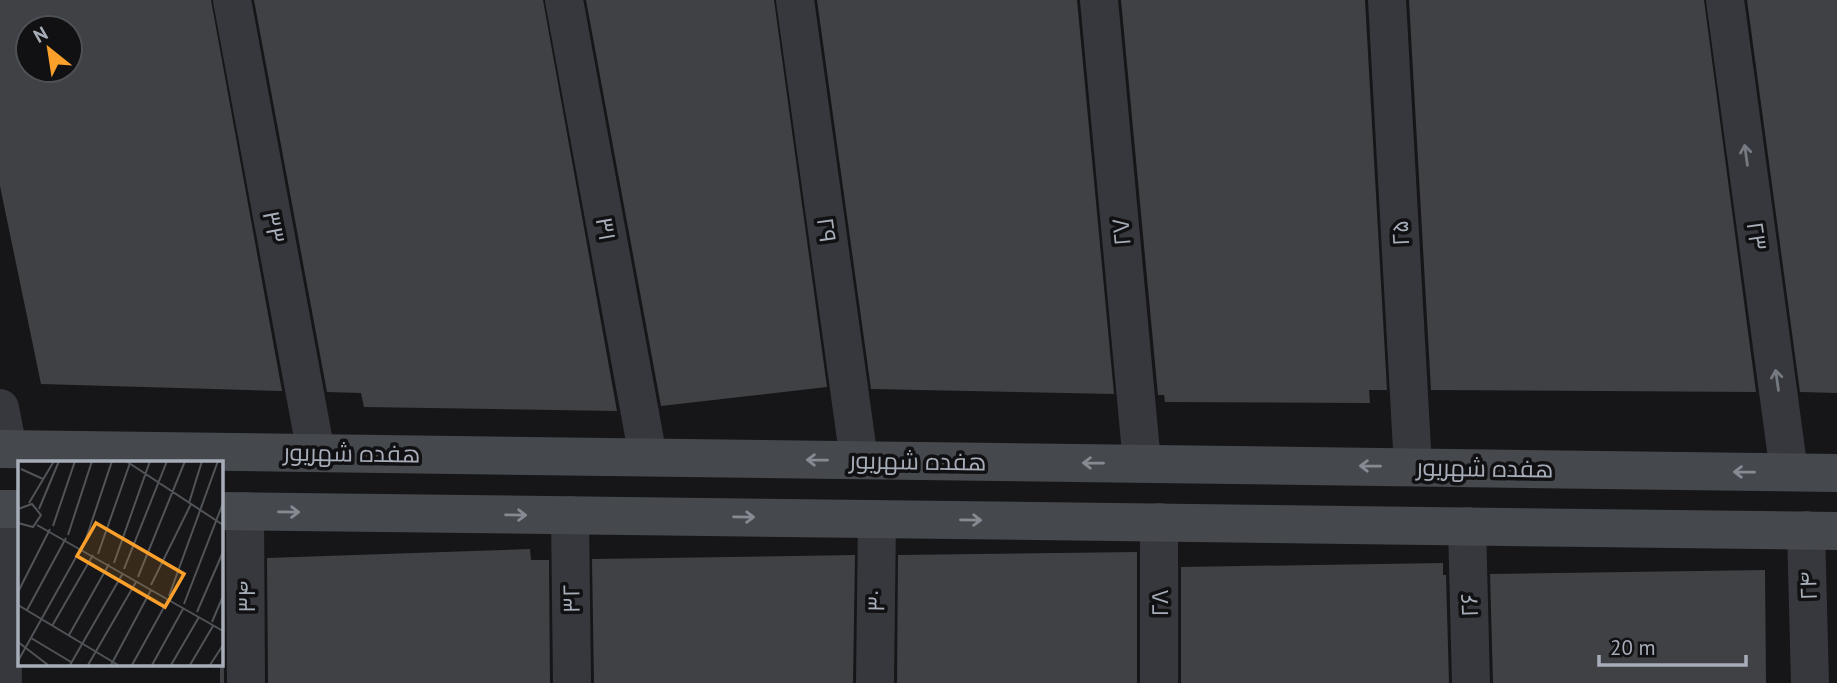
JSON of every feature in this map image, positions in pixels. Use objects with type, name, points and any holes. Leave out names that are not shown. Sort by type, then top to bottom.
[{"type":"main road","name":"هفده شهریور","points":[[4,449],[1837,473]]},
{"type":"main road","points":[[233,511],[1822,531]]},
{"type":"street","name":"۳۳","points":[[232,0],[316,453]]},
{"type":"street","name":"۳۱","points":[[564,0],[648,457]]},
{"type":"street","name":"۲۹","points":[[795,0],[859,460]]},
{"type":"street","name":"۲۷","points":[[1099,0],[1142,463]]},
{"type":"street","name":"۲۵","points":[[1387,0],[1413,467]]},
{"type":"street","name":"۲۳","points":[[1725,0],[1790,472]]},
{"type":"street","points":[[0,408],[4,449]]},
{"type":"street","points":[[3,683],[7,509]]},
{"type":"street","name":"۳۴","points":[[233,511],[246,683]]},
{"type":"street","name":"۳۲","points":[[570,515],[572,683]]},
{"type":"street","name":"۳۰","points":[[875,683],[877,519]]},
{"type":"street","name":"۲۸","points":[[1159,522],[1159,683]]},
{"type":"street","name":"۲۶","points":[[1467,526],[1471,683]]},
{"type":"street","name":"۲۴","points":[[1810,683],[1822,531]]},
{"type":"building","points":[[0,0],[211,0],[282,391],[41,384],[0,186]]},
{"type":"building","points":[[254,0],[543,0],[617,411],[364,407],[361,393],[327,392]]},
{"type":"building","points":[[586,0],[774,0],[827,387],[661,406]]},
{"type":"building","points":[[817,0],[1077,0],[1114,394],[871,389]]},
{"type":"building","points":[[1121,0],[1365,0],[1387,390],[1369,390],[1370,403],[1165,402],[1164,395],[1158,395]]},
{"type":"building","points":[[1409,0],[1704,0],[1756,392],[1431,390]]},
{"type":"building","points":[[1747,0],[1837,0],[1837,393],[1800,392]]},
{"type":"building","points":[[530,549],[531,560],[549,560],[550,683],[268,683],[267,558]]},
{"type":"building","points":[[1137,552],[1137,683],[897,683],[898,555]]},
{"type":"building","points":[[855,555],[853,683],[594,683],[592,559]]},
{"type":"building","points":[[223,560],[224,683],[220,683],[222,666]]},
{"type":"building","points":[[1443,563],[1443,575],[1446,575],[1449,683],[1181,683],[1181,567]]},
{"type":"building","points":[[1765,570],[1766,683],[1493,683],[1490,574]]}]
